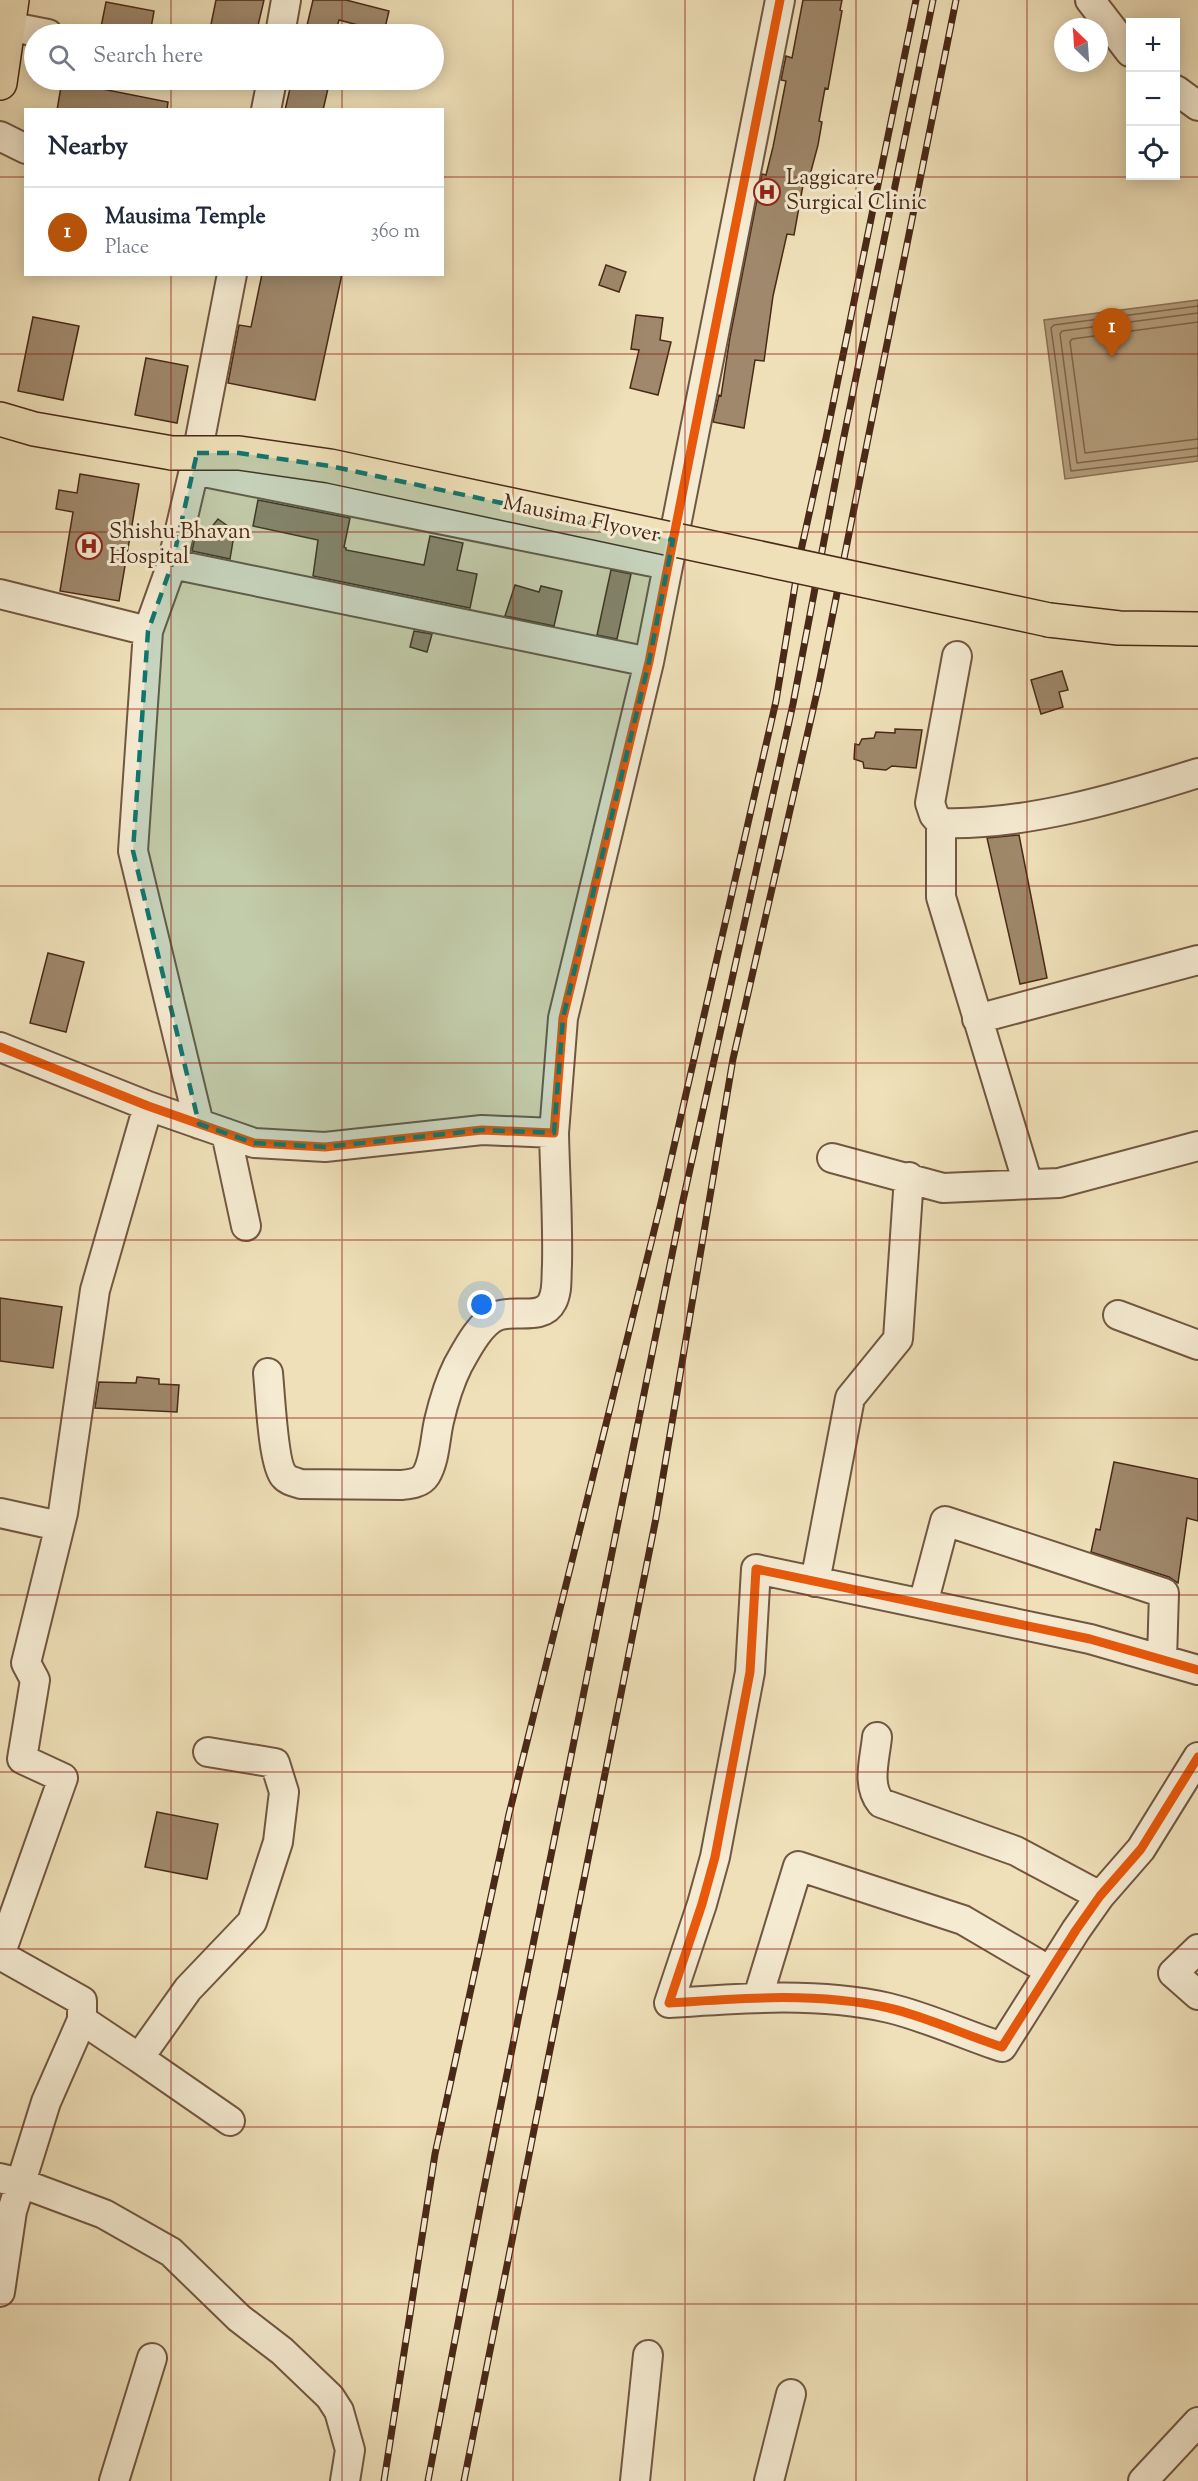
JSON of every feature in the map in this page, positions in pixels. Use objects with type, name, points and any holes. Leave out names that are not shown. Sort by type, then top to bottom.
[{"type":"main road","points":[[0,83],[9,13]]},
{"type":"main road","name":"Mausima Flyover","points":[[0,419],[34,429],[183,461],[239,453],[330,466],[1049,620],[1119,628],[1198,629]]},
{"type":"street","points":[[282,24],[286,0]]},
{"type":"street","points":[[268,1373],[277,1462],[284,1476],[290,1481],[301,1484],[402,1485],[415,1483],[425,1477],[432,1459],[439,1420],[458,1366],[484,1325],[497,1316],[533,1313],[547,1308],[552,1302],[556,1289],[557,1247],[554,1133],[563,1018],[649,663],[780,0]]},
{"type":"street","points":[[1090,0],[1126,46]]},
{"type":"street","points":[[9,13],[29,24]]},
{"type":"street","points":[[266,108],[270,90]]},
{"type":"street","points":[[1180,93],[1198,106]]},
{"type":"street","points":[[0,136],[24,147]]},
{"type":"street","points":[[199,1124],[133,851],[148,631],[172,564],[183,461],[231,276]]},
{"type":"street","points":[[183,461],[668,565]]},
{"type":"street","points":[[172,564],[649,663]]},
{"type":"street","points":[[0,594],[148,631]]},
{"type":"street","points":[[957,656],[930,803],[934,815],[941,823],[941,897],[1028,1184]]},
{"type":"street","points":[[941,823],[1022,818],[1139,792],[1198,773]]},
{"type":"street","points":[[977,1019],[1198,960]]},
{"type":"street","points":[[0,1047],[148,1106],[254,1143],[325,1147],[482,1130],[554,1133]]},
{"type":"street","points":[[0,2292],[12,2211],[10,2180],[82,2020],[82,2001],[0,1955],[63,1778],[22,1759],[35,1680],[26,1663],[59,1526],[94,1290],[148,1106]]},
{"type":"street","points":[[226,1133],[246,1226]]},
{"type":"street","points":[[832,1158],[943,1188],[1059,1183],[1198,1146]]},
{"type":"street","points":[[815,1582],[850,1398],[898,1340],[909,1177]]},
{"type":"street","points":[[1118,1315],[1198,1345]]},
{"type":"street","points":[[0,1513],[59,1526]]},
{"type":"street","points":[[924,1604],[945,1521],[1164,1593],[1162,1659]]},
{"type":"street","points":[[1198,1670],[1090,1639],[756,1569],[750,1672],[715,1857],[702,1904],[669,2002],[758,1997],[819,1998],[890,2009],[1002,2047],[1100,1896],[1140,1849],[1198,1757]]},
{"type":"street","points":[[877,1737],[872,1781],[874,1796],[881,1803],[1016,1851],[1100,1896]]},
{"type":"street","points":[[139,2058],[188,1989],[252,1922],[278,1842],[284,1792],[275,1763],[208,1752]]},
{"type":"street","points":[[758,1997],[798,1866],[963,1920],[1050,1971]]},
{"type":"street","points":[[1198,1949],[1173,1973],[1198,1995]]},
{"type":"street","points":[[82,2020],[230,2121]]},
{"type":"street","points":[[10,2180],[104,2214],[171,2252],[239,2318],[282,2351],[330,2397],[339,2411],[350,2450],[345,2481]]},
{"type":"street","points":[[635,2481],[648,2355]]},
{"type":"street","points":[[114,2481],[152,2358]]},
{"type":"street","points":[[769,2481],[791,2394]]},
{"type":"street","points":[[1143,2481],[1198,2422]]},
{"type":"highlighted area","points":[[197,453],[239,453],[330,466],[673,540],[649,662],[563,1018],[554,1133],[482,1130],[325,1147],[254,1143],[199,1124],[133,851],[148,631],[172,564]]},
{"type":"water","points":[[1198,300],[1198,461],[1065,479],[1044,320]]},
{"type":"building","points":[[216,0],[264,0],[258,24],[211,24]]},
{"type":"building","points":[[313,0],[346,0],[389,11],[386,24],[354,24],[339,20],[338,24],[307,24]]},
{"type":"building","points":[[803,0],[842,0],[840,10],[842,11],[828,89],[825,88],[819,121],[822,122],[818,145],[810,175],[805,174],[794,235],[787,234],[773,296],[764,361],[755,360],[744,428],[713,422],[719,395],[721,396],[730,337],[762,174],[766,175],[773,147],[786,81],[781,80],[786,56],[792,58]]},
{"type":"building","points":[[106,2],[154,11],[152,24],[102,24]]},
{"type":"building","points":[[60,90],[107,90],[168,102],[167,108],[57,108]]},
{"type":"building","points":[[290,90],[328,90],[323,108],[285,108]]},
{"type":"building","points":[[606,265],[626,272],[619,292],[599,285]]},
{"type":"building","points":[[262,276],[342,276],[315,400],[228,383],[239,325],[251,327]]},
{"type":"building","points":[[636,315],[663,318],[660,340],[671,342],[658,395],[630,388],[639,350],[631,349]]},
{"type":"building","points":[[33,317],[79,326],[63,400],[18,391]]},
{"type":"building","points":[[146,358],[188,366],[177,423],[135,415]]},
{"type":"building","points":[[80,474],[139,484],[119,601],[60,591],[73,512],[56,509],[59,490],[77,493]]},
{"type":"building","points":[[258,500],[350,518],[344,547],[346,550],[424,565],[430,536],[463,543],[457,570],[477,574],[470,608],[313,576],[318,540],[253,526]]},
{"type":"building","points":[[218,519],[239,534],[233,541],[230,559],[192,551],[195,537],[203,538]]},
{"type":"building","points":[[611,570],[631,574],[617,639],[597,635]]},
{"type":"building","points":[[515,585],[539,592],[541,586],[562,591],[554,626],[505,616]]},
{"type":"building","points":[[414,631],[432,634],[427,652],[410,647]]},
{"type":"building","points":[[1062,671],[1068,690],[1059,692],[1063,707],[1041,714],[1031,680]]},
{"type":"building","points":[[895,729],[922,730],[916,768],[892,766],[886,770],[864,768],[863,762],[854,759],[855,744],[859,745],[862,739],[874,738],[876,732],[895,733]]},
{"type":"building","points":[[1019,835],[1047,978],[1020,984],[987,838]]},
{"type":"building","points":[[48,953],[84,962],[66,1032],[30,1023]]},
{"type":"building","points":[[0,1298],[62,1307],[53,1368],[0,1361]]},
{"type":"building","points":[[137,1377],[159,1379],[159,1384],[179,1385],[177,1412],[95,1408],[99,1382],[136,1383]]},
{"type":"building","points":[[1114,1462],[1198,1479],[1198,1521],[1187,1518],[1178,1583],[1169,1577],[1091,1552],[1096,1529],[1100,1530]]},
{"type":"building","points":[[157,1812],[218,1824],[207,1879],[145,1867]]},
{"type":"railway","points":[[384,2481],[435,2154],[509,1814],[661,1203],[776,701],[800,555],[916,0]]},
{"type":"railway","points":[[428,2481],[482,2198],[682,1205],[793,704],[843,441],[933,0]]},
{"type":"railway","points":[[464,2481],[656,1518],[733,1059],[818,688],[956,0]]},
{"type":"cycle path","points":[[0,1047],[148,1106],[254,1143],[325,1147],[482,1130],[554,1133],[563,1018],[649,662],[780,0]]},
{"type":"cycle path","points":[[1198,1670],[1090,1639],[756,1569],[750,1672],[715,1857],[669,2003],[779,1998],[862,2003],[917,2016],[1002,2047],[1076,1930],[1100,1896],[1141,1849],[1198,1757]]},
{"type":"place","name":"Laggicare Surgical Clinic","points":[[767,192]]},
{"type":"place","name":"Mausima Temple","points":[[1112,358]]},
{"type":"place","name":"Shishu Bhavan Hospital","points":[[89,546]]}]
